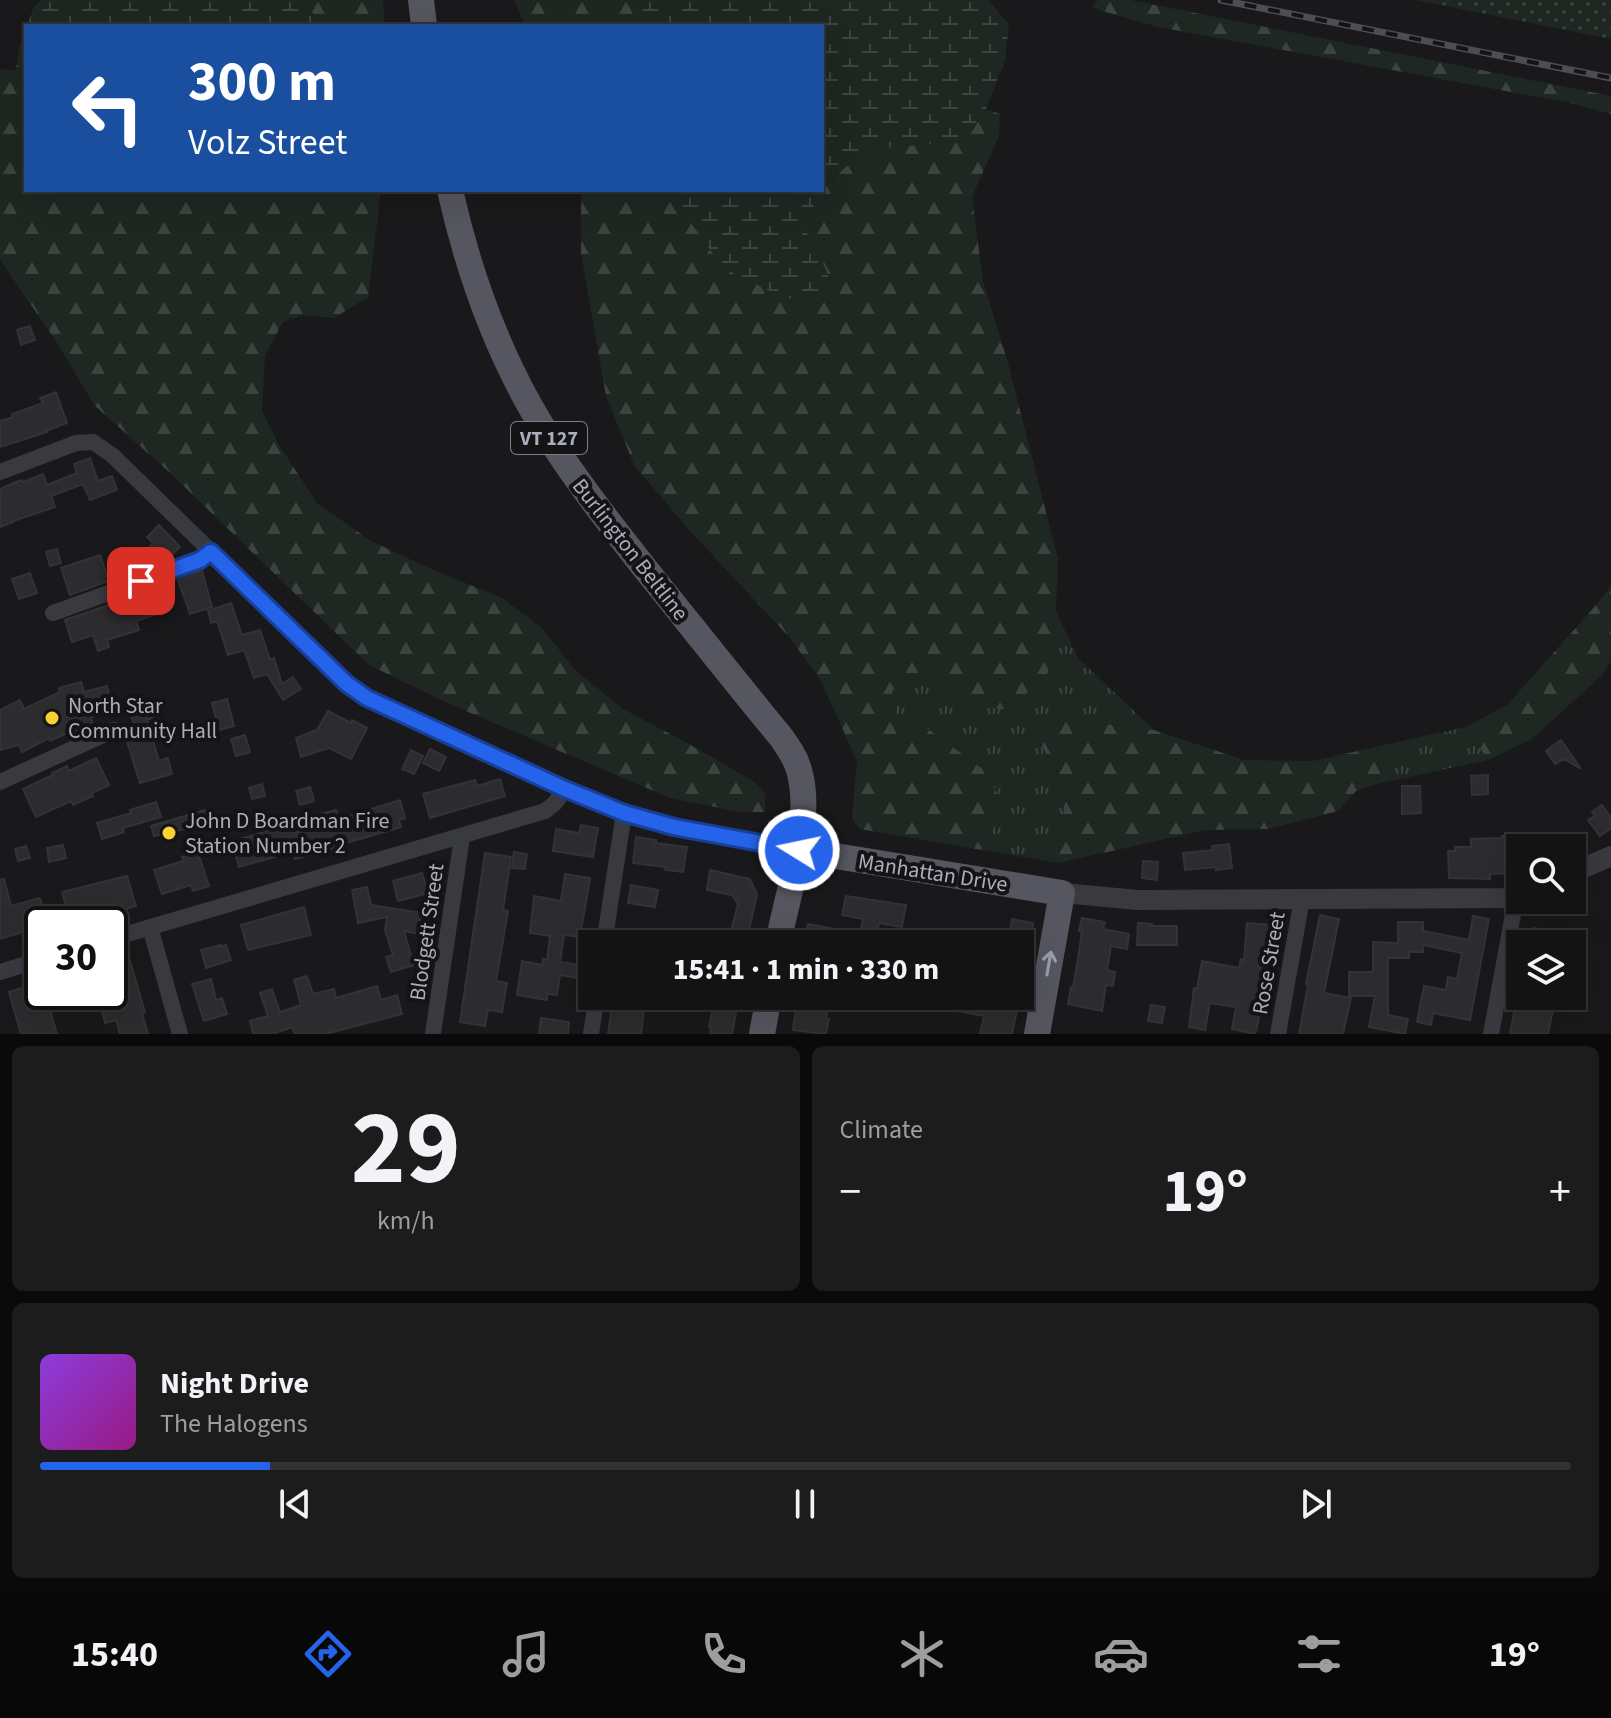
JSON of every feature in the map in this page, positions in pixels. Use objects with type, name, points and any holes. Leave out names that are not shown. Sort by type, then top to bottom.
[{"type":"main road","points":[[421,0],[424,24]]},
{"type":"main road","name":"Burlington Beltline","points":[[450,192],[460,233],[485,309],[509,366],[554,446],[596,505],[792,753],[799,769],[804,797],[799,850]]},
{"type":"main road","name":"Manhattan Drive","points":[[799,850],[1062,893]]},
{"type":"main road","name":"VT 127","points":[[781,930],[799,850]]},
{"type":"main road","points":[[1037,1034],[1062,893]]},
{"type":"main road","points":[[762,1034],[766,1010]]},
{"type":"street","name":"Manhattan Drive","points":[[0,472],[76,443],[93,442],[112,455],[357,691],[565,789],[624,813],[674,827],[799,850]]},
{"type":"street","points":[[53,613],[200,560],[211,552]]},
{"type":"street","points":[[0,782],[114,730]]},
{"type":"street","points":[[128,934],[545,811],[565,789]]},
{"type":"street","points":[[606,930],[624,813]]},
{"type":"street","name":"Blodgett Street","points":[[433,1034],[462,837]]},
{"type":"street","points":[[1586,867],[1611,856]]},
{"type":"street","name":"Manhattan Drive","points":[[1062,893],[1138,900],[1506,897]]},
{"type":"street","name":"Rose Street","points":[[1278,1034],[1302,899]]},
{"type":"street","points":[[1491,1034],[1515,914]]},
{"type":"street","points":[[150,927],[180,1034]]},
{"type":"street","points":[[0,972],[24,965]]},
{"type":"street","points":[[591,1034],[595,1010]]},
{"type":"green space","points":[[41,0],[300,0],[323,24],[28,24],[33,9]]},
{"type":"green space","points":[[300,0],[383,0],[385,24],[323,24]]},
{"type":"green space","points":[[514,0],[642,0],[643,24],[524,24]]},
{"type":"green space","points":[[642,0],[988,0],[1009,24],[1005,60],[986,109],[972,127],[956,141],[887,148],[848,165],[824,186],[824,24],[643,24]]},
{"type":"green space","points":[[1098,0],[1130,0],[1611,96],[1611,114],[1571,103],[1158,27],[1092,8]]},
{"type":"green space","points":[[1417,0],[1611,0],[1611,39]]},
{"type":"green space","points":[[24,34],[24,83],[16,71]]},
{"type":"green space","points":[[0,69],[16,71],[24,83],[24,192],[381,192],[368,297],[334,318],[302,315],[283,322],[265,355],[262,411],[279,445],[317,503],[371,541],[502,598],[543,629],[575,670],[623,709],[753,781],[765,792],[765,812],[740,812],[670,798],[454,706],[369,665],[169,472],[94,405],[58,344],[0,260]]},
{"type":"green space","points":[[986,109],[1000,114],[999,136],[972,197],[983,281],[1008,363],[1058,559],[1056,611],[1048,672],[1010,710],[984,707],[931,673],[905,673],[892,692],[895,713],[928,729],[988,773],[1000,801],[988,851],[860,829],[852,819],[857,761],[821,681],[790,638],[690,531],[634,465],[606,396],[581,253],[581,192],[679,192],[684,213],[833,288],[807,236],[817,193],[824,192],[824,187],[848,165],[887,148],[956,141]]},
{"type":"green space","points":[[679,192],[818,192],[807,236],[833,289],[824,303],[782,297],[723,268],[684,213]]},
{"type":"green space","points":[[1611,586],[1611,661],[1602,675],[1532,739],[1488,760],[1466,727],[1507,705]]},
{"type":"green space","points":[[1056,611],[1078,658],[1154,730],[1066,719],[1040,744],[1066,787],[1058,863],[988,851],[1000,802],[928,729],[895,713],[891,692],[905,673],[932,673],[984,707],[1048,672]]},
{"type":"green space","points":[[1066,719],[1154,730],[1244,760],[1313,761],[1389,744],[1377,784],[1356,791],[1338,811],[1268,829],[1206,830],[1058,863],[1066,787],[1040,743],[1047,728]]},
{"type":"green space","points":[[1466,727],[1488,760],[1377,784],[1389,744]]},
{"type":"building","points":[[30,326],[35,340],[21,345],[17,330]]},
{"type":"building","points":[[56,392],[67,423],[0,447],[0,421],[43,403],[40,398]]},
{"type":"building","points":[[90,458],[98,481],[112,476],[117,490],[90,500],[83,484],[51,496],[55,507],[0,527],[0,489],[43,474],[47,485],[77,473],[74,464]]},
{"type":"building","points":[[159,525],[180,547],[161,562],[148,549],[153,543],[147,537]]},
{"type":"building","points":[[57,549],[61,563],[50,566],[46,552]]},
{"type":"building","points":[[100,555],[109,581],[70,595],[61,568]]},
{"type":"building","points":[[202,571],[212,607],[190,614],[178,580]]},
{"type":"building","points":[[30,573],[37,593],[19,599],[12,579]]},
{"type":"building","points":[[159,588],[166,611],[136,621],[139,630],[107,640],[109,647],[98,651],[93,635],[72,642],[65,620]]},
{"type":"building","points":[[231,603],[242,635],[260,630],[270,660],[274,658],[282,684],[293,677],[301,689],[283,700],[267,674],[254,678],[244,650],[228,655],[217,621],[211,623],[208,611]]},
{"type":"building","points":[[81,682],[84,692],[107,686],[114,711],[91,717],[93,725],[50,741],[49,738],[22,752],[19,745],[0,750],[0,710],[20,700],[24,709],[60,692],[59,688]]},
{"type":"building","points":[[227,699],[234,726],[219,730],[212,703]]},
{"type":"building","points":[[153,703],[159,714],[147,720],[159,761],[168,758],[172,774],[140,783],[127,741],[141,736],[130,715]]},
{"type":"building","points":[[328,711],[367,728],[351,759],[329,748],[301,757],[296,738],[317,730]]},
{"type":"building","points":[[245,735],[250,752],[236,756],[231,739]]},
{"type":"building","points":[[1561,740],[1581,769],[1564,759],[1555,764],[1546,751]]},
{"type":"building","points":[[430,749],[446,757],[439,771],[423,763]]},
{"type":"building","points":[[411,750],[423,756],[414,774],[402,769]]},
{"type":"building","points":[[96,758],[109,785],[73,805],[71,801],[36,817],[23,789],[67,766],[69,771]]},
{"type":"building","points":[[1488,775],[1488,794],[1472,795],[1471,776]]},
{"type":"building","points":[[500,779],[505,796],[430,818],[423,794],[475,780],[477,786]]},
{"type":"building","points":[[262,784],[265,796],[252,799],[249,788]]},
{"type":"building","points":[[1402,786],[1420,786],[1421,813],[1402,814]]},
{"type":"building","points":[[310,787],[314,801],[300,805],[296,791]]},
{"type":"building","points":[[400,800],[405,818],[399,820],[401,827],[295,859],[293,852],[239,867],[232,841],[290,822],[293,833],[323,825],[320,814],[336,810],[339,819]]},
{"type":"building","points":[[156,802],[161,817],[123,828],[124,832],[102,839],[97,823]]},
{"type":"building","points":[[1602,805],[1611,818],[1611,828],[1600,836],[1588,820],[1595,816],[1592,812]]},
{"type":"building","points":[[205,810],[208,826],[154,836],[151,826]]},
{"type":"building","points":[[581,825],[598,828],[593,857],[553,851],[556,829],[579,833]]},
{"type":"building","points":[[1506,836],[1506,873],[1490,874],[1490,879],[1449,878],[1448,851],[1455,851],[1455,847],[1471,847],[1471,839]]},
{"type":"building","points":[[636,837],[687,847],[683,872],[633,863]]},
{"type":"building","points":[[1229,844],[1232,868],[1185,870],[1183,853],[1213,850],[1212,846]]},
{"type":"building","points":[[63,845],[66,858],[49,862],[47,848]]},
{"type":"building","points":[[26,846],[30,858],[18,861],[15,849]]},
{"type":"building","points":[[198,852],[209,886],[193,891],[191,885],[162,894],[154,870],[183,861],[182,857]]},
{"type":"building","points":[[514,852],[527,854],[525,869],[512,868]]},
{"type":"building","points":[[485,853],[511,857],[503,910],[508,911],[496,981],[507,983],[502,1012],[488,1010],[485,1026],[460,1022]]},
{"type":"building","points":[[1143,861],[1158,862],[1157,880],[1142,878]]},
{"type":"building","points":[[710,870],[750,879],[757,894],[749,930],[731,930],[738,904],[732,895],[707,890]]},
{"type":"building","points":[[422,873],[428,893],[398,901],[393,881]]},
{"type":"building","points":[[565,874],[590,878],[581,930],[578,930],[578,937],[564,935],[560,962],[578,965],[577,978],[560,975],[557,995],[547,994],[547,1000],[517,995],[522,961],[542,965],[543,959],[547,960],[550,936],[530,933],[534,896],[561,901]]},
{"type":"building","points":[[127,876],[136,906],[66,906],[62,892]]},
{"type":"building","points":[[4,879],[11,906],[40,898],[42,906],[24,906],[24,932],[0,939],[0,880]]},
{"type":"building","points":[[631,885],[658,890],[655,907],[628,903]]},
{"type":"building","points":[[367,887],[371,905],[423,913],[420,934],[404,931],[414,965],[391,972],[386,957],[393,955],[385,930],[387,917],[358,923],[352,890]]},
{"type":"building","points":[[846,896],[906,905],[902,927],[879,923],[878,930],[861,930],[863,919],[842,915]]},
{"type":"building","points":[[304,907],[311,935],[248,950],[241,925]]},
{"type":"building","points":[[1320,915],[1339,919],[1324,993],[1351,998],[1343,1034],[1299,1034]]},
{"type":"building","points":[[1473,916],[1489,919],[1470,1020],[1433,1013],[1431,1025],[1417,1022],[1424,986],[1446,990],[1448,977],[1457,979],[1462,953],[1423,945],[1423,952],[1409,952],[1409,958],[1388,958],[1388,1015],[1408,1019],[1405,1034],[1369,1027],[1375,996],[1349,996],[1349,972],[1373,972],[1373,942],[1398,943],[1398,922],[1423,922],[1423,931],[1469,940]]},
{"type":"building","points":[[1082,918],[1105,922],[1103,929],[1129,934],[1127,949],[1111,946],[1107,970],[1115,972],[1113,986],[1106,985],[1102,1011],[1068,1004],[1078,959]]},
{"type":"building","points":[[1012,919],[1033,923],[1032,930],[1010,930]]},
{"type":"building","points":[[1138,923],[1177,926],[1177,945],[1137,945]]},
{"type":"building","points":[[1247,923],[1272,925],[1265,994],[1255,1034],[1232,1029],[1236,1007],[1210,1003],[1205,1030],[1189,1027],[1194,988],[1197,989],[1202,961],[1239,968],[1241,959],[1244,960]]},
{"type":"building","points":[[808,924],[835,929],[835,930],[807,930]]},
{"type":"building","points":[[226,945],[231,960],[206,968],[201,950]]},
{"type":"building","points":[[128,957],[145,1012],[142,1013],[148,1034],[120,1034],[116,1020],[105,1023],[102,1010],[128,1010]]},
{"type":"building","points":[[307,976],[313,994],[334,989],[336,998],[377,986],[381,1000],[397,995],[402,1014],[325,1034],[295,1034],[292,1027],[272,1034],[253,1034],[250,1021],[268,1016],[260,993],[272,989],[280,1012],[301,1005],[294,980]]},
{"type":"building","points":[[211,979],[216,1000],[222,998],[227,1014],[204,1021],[192,984]]},
{"type":"building","points":[[24,987],[24,1010],[50,1010],[57,1034],[21,1034],[9,992]]},
{"type":"building","points":[[1151,1005],[1165,1007],[1162,1023],[1148,1021]]},
{"type":"building","points":[[611,1010],[644,1010],[641,1034],[608,1034]]},
{"type":"building","points":[[712,1010],[736,1010],[732,1034],[710,1034]]},
{"type":"building","points":[[796,1010],[828,1010],[826,1034],[793,1030]]},
{"type":"building","points":[[1017,1010],[1012,1034],[980,1034],[984,1016],[956,1011]]},
{"type":"building","points":[[1514,1010],[1553,1010],[1548,1034],[1510,1034]]},
{"type":"building","points":[[541,1018],[569,1022],[568,1034],[539,1034]]},
{"type":"railway","points":[[1221,0],[1611,78]]},
{"type":"place","name":"North Star Community Hall","points":[[52,718]]},
{"type":"place","name":"John D Boardman Fire Station Number 2","points":[[169,833]]},
{"type":"route","points":[[141,581],[200,560],[211,552],[347,684],[367,698],[624,813],[674,827],[799,850]]}]
